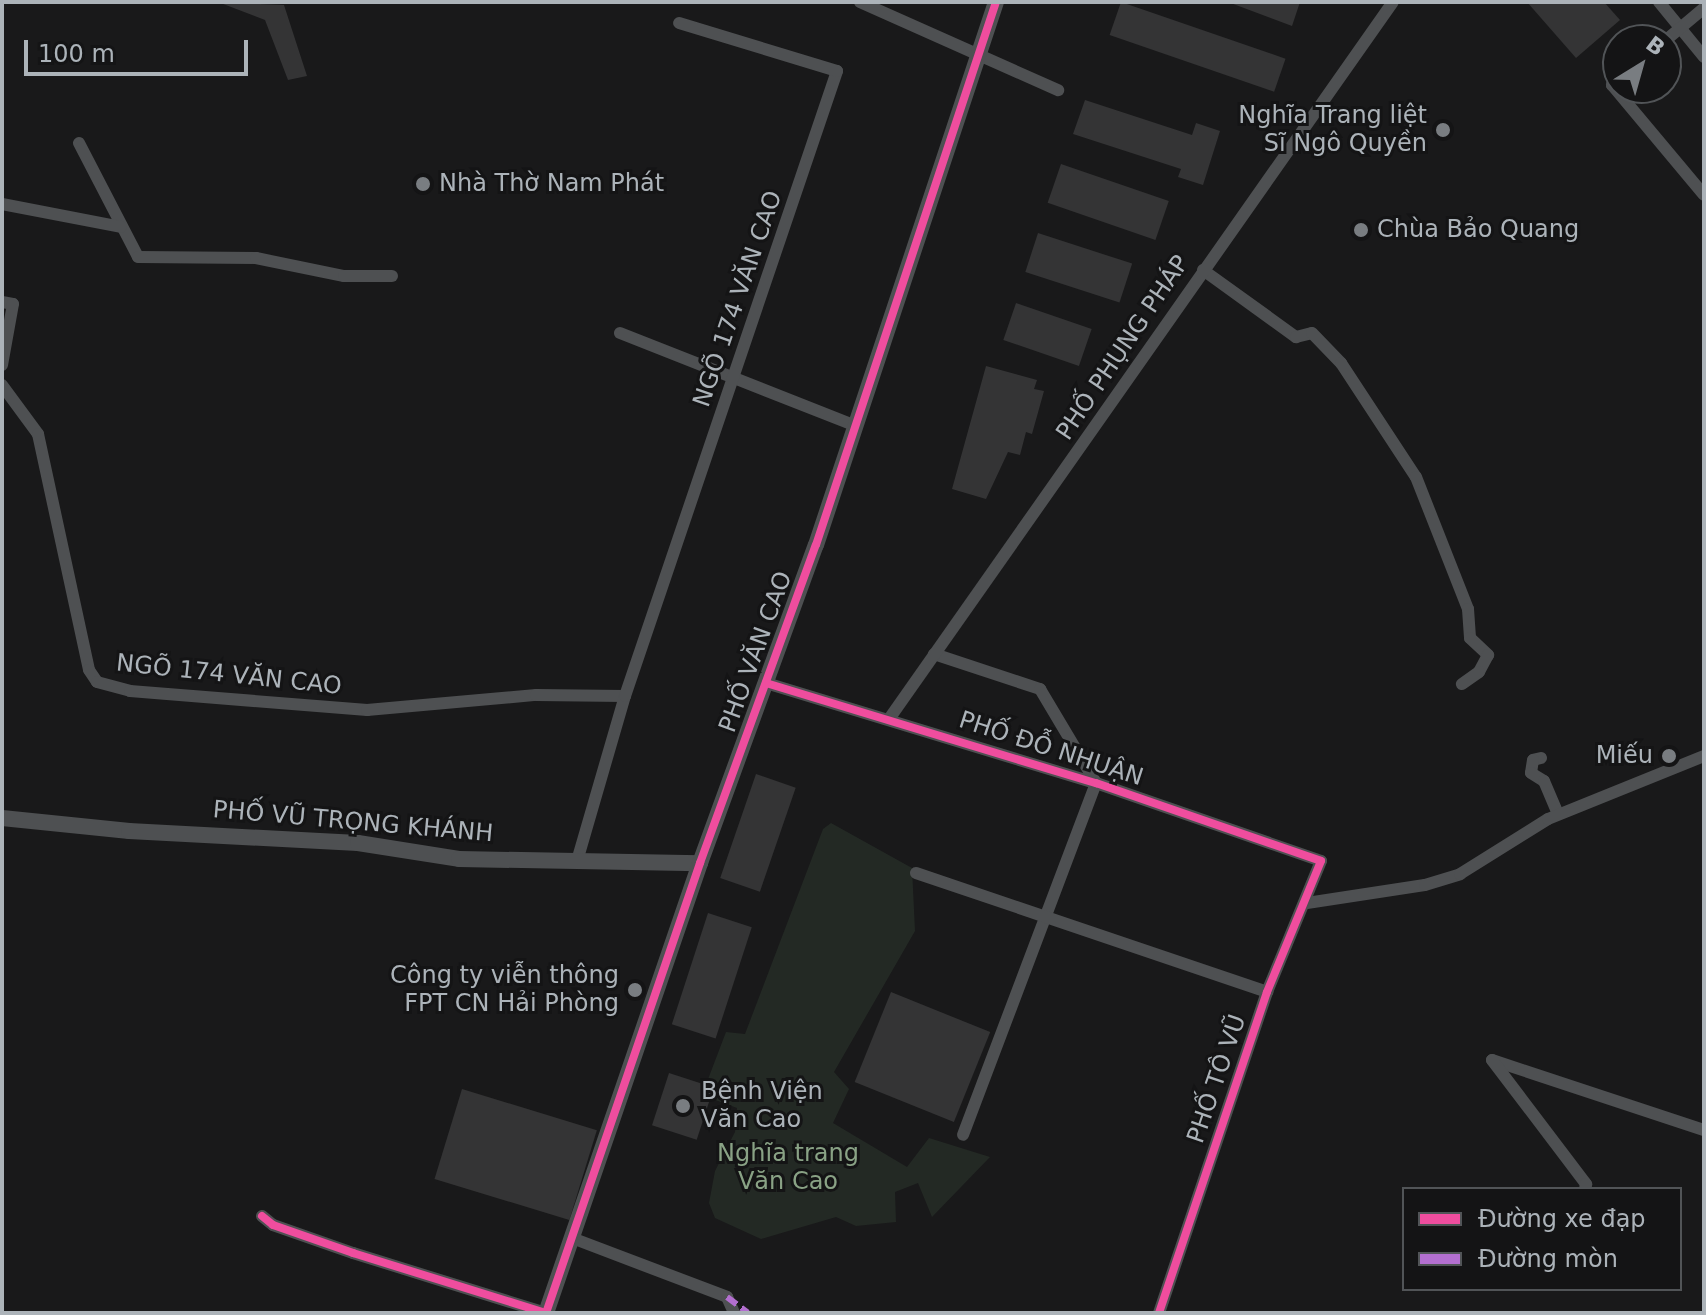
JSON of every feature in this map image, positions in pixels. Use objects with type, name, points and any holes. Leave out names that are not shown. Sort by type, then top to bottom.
[{"type":"street","points":[[860,2],[977,58],[1058,90]]},
{"type":"street","name":"PHỐ VĂN CAO","points":[[546,1313],[700,863],[766,683],[996,2]]},
{"type":"street","name":"PHỐ PHỤNG PHÁP","points":[[889,719],[1393,2]]},
{"type":"street","points":[[1659,2],[1677,24]]},
{"type":"street","points":[[1682,26],[1704,8]]},
{"type":"street","name":"NGÕ 174 VĂN CAO","points":[[577,861],[625,696],[837,71],[679,23]]},
{"type":"street","points":[[1682,30],[1704,57]]},
{"type":"street","points":[[1628,104],[1704,195]]},
{"type":"street","points":[[79,143],[138,257],[256,258],[344,276],[392,276]]},
{"type":"street","points":[[2,204],[121,227]]},
{"type":"street","points":[[1203,270],[1296,337],[1312,333],[1341,363],[1416,477],[1468,609],[1470,638],[1488,655],[1479,672],[1462,684]]},
{"type":"street","points":[[2,302],[13,304],[2,365]]},
{"type":"street","points":[[620,333],[854,425]]},
{"type":"street","name":"NGÕ 174 VĂN CAO","points":[[2,385],[38,434],[89,670],[97,682],[130,691],[367,710],[536,695],[625,696]]},
{"type":"street","points":[[934,654],[1040,689],[1096,783],[963,1135]]},
{"type":"street","name":"PHỐ ĐỖ NHUẬN","points":[[766,683],[1096,783],[1321,861]]},
{"type":"street","points":[[1307,903],[1425,885],[1460,874],[1558,814],[1704,756]]},
{"type":"street","points":[[1541,758],[1533,760],[1531,773],[1544,781],[1558,814]]},
{"type":"street","name":"PHỐ VŨ TRỌNG KHÁNH","points":[[2,818],[129,831],[358,843],[459,859],[700,863]]},
{"type":"street","name":"PHỐ TÔ VŨ","points":[[1159,1313],[1267,992],[1307,903],[1321,861]]},
{"type":"street","points":[[916,873],[1046,913],[1267,992]]},
{"type":"street","points":[[1585,1187],[1492,1060],[1704,1130]]},
{"type":"street","points":[[262,1216],[273,1225],[353,1253],[546,1313]]},
{"type":"street","points":[[572,1238],[727,1297],[734,1313]]},
{"type":"green space","name":"Nghĩa trang Văn Cao","points":[[831,823],[912,868],[915,931],[834,1072],[849,1089],[833,1123],[907,1167],[929,1138],[990,1157],[932,1217],[918,1183],[895,1192],[896,1222],[856,1226],[836,1217],[761,1239],[715,1218],[709,1203],[715,1171],[735,1132],[737,1108],[702,1095],[726,1032],[745,1034],[823,829]]},
{"type":"building","points":[[218,2],[284,5],[307,76],[288,80],[265,20]]},
{"type":"building","points":[[1121,2],[1286,59],[1274,92],[1110,35]]},
{"type":"building","points":[[1228,2],[1300,2],[1292,26]]},
{"type":"building","points":[[1527,2],[1604,2],[1620,20],[1615,24],[1602,24],[1602,36],[1576,58]]},
{"type":"building","points":[[1085,100],[1192,135],[1196,123],[1220,131],[1203,185],[1178,177],[1181,169],[1073,134]]},
{"type":"building","points":[[1061,164],[1169,201],[1155,240],[1048,203]]},
{"type":"building","points":[[1038,233],[1132,264],[1119,303],[1025,272]]},
{"type":"building","points":[[1016,303],[1092,329],[1079,366],[1003,340]]},
{"type":"building","points":[[986,366],[1037,380],[1034,389],[1044,391],[1032,434],[1026,432],[1020,455],[1008,452],[986,499],[952,489]]},
{"type":"building","points":[[756,774],[796,788],[760,892],[720,878]]},
{"type":"building","points":[[708,913],[752,927],[716,1038],[672,1024]]},
{"type":"building","points":[[891,992],[990,1032],[954,1122],[855,1082]]},
{"type":"building","name":"Bệnh Viện Văn Cao","points":[[669,1073],[714,1088],[697,1140],[652,1125]]},
{"type":"building","points":[[462,1089],[597,1130],[569,1220],[435,1179]]},
{"type":"marked path","points":[[727,1297],[748,1313]]},
{"type":"cycle path","points":[[262,1216],[273,1225],[353,1253],[546,1313],[700,863],[816,545],[996,2]]},
{"type":"cycle path","points":[[766,683],[1096,783],[1321,861],[1267,992],[1159,1313]]},
{"type":"place","name":"Nghĩa Trang liệt Sĩ Ngô Quyền","points":[[1443,130]]},
{"type":"place","name":"Nhà Thờ Nam Phát","points":[[423,184]]},
{"type":"place","name":"Chùa Bảo Quang","points":[[1361,230]]},
{"type":"place","name":"Miếu","points":[[1669,756]]},
{"type":"place","name":"Công ty viễn thông FPT CN Hải Phòng","points":[[635,990]]},
{"type":"place","name":"Bệnh Viện Văn Cao","points":[[683,1106]]}]
